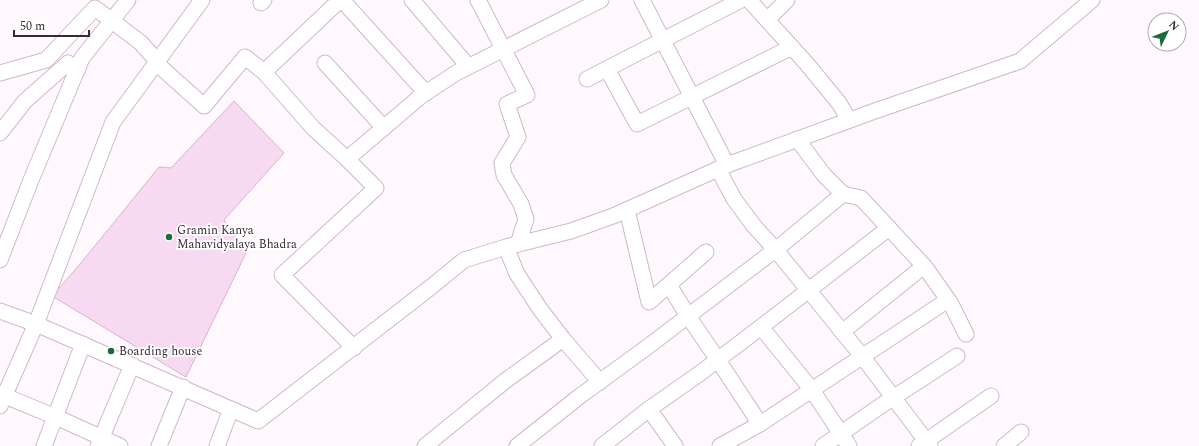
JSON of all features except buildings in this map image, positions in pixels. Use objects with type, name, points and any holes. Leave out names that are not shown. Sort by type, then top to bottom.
[{"type":"street","points":[[0,260],[31,180],[82,58],[128,0]]},
{"type":"street","points":[[120,446],[100,442],[56,417],[1,399],[36,324],[113,122],[202,0]]},
{"type":"street","points":[[264,72],[341,0],[426,93]]},
{"type":"street","points":[[412,0],[468,66]]},
{"type":"street","points":[[478,0],[527,95],[506,104],[518,137],[502,163],[504,175],[521,204],[526,219],[512,246],[517,274],[562,339],[600,382]]},
{"type":"street","points":[[347,159],[426,93],[456,73],[602,0]]},
{"type":"street","points":[[642,0],[692,97],[723,167],[734,199],[754,226],[775,249],[894,397],[925,444],[991,396]]},
{"type":"street","points":[[587,79],[741,0]]},
{"type":"street","points":[[749,0],[792,47],[839,103],[849,120]]},
{"type":"street","points":[[767,20],[787,0]]},
{"type":"street","points":[[0,311],[36,324],[83,344],[258,421],[354,348],[464,260],[571,231],[613,216],[723,167],[849,120],[1020,61],[1092,0]]},
{"type":"street","points":[[0,73],[46,60],[96,4],[112,21],[141,43],[156,62],[204,106],[245,57],[264,72],[313,128],[376,188],[282,275],[354,348]]},
{"type":"street","points":[[607,69],[637,124],[792,47]]},
{"type":"street","points":[[0,133],[25,101],[68,63],[78,69]]},
{"type":"street","points":[[325,63],[384,128]]},
{"type":"street","points":[[797,139],[824,175],[843,194],[861,198],[924,266],[948,300],[966,334]]},
{"type":"street","points":[[517,446],[775,249],[843,194]]},
{"type":"street","points":[[627,210],[649,302],[706,252]]},
{"type":"street","points":[[602,446],[649,409],[718,360],[889,228]]},
{"type":"street","points":[[842,332],[924,266]]},
{"type":"street","points":[[669,285],[760,424]]},
{"type":"street","points":[[720,446],[760,424],[948,300]]},
{"type":"street","points":[[761,327],[812,390],[845,440]]},
{"type":"street","points":[[425,446],[562,339]]},
{"type":"street","points":[[44,446],[83,344]]},
{"type":"street","points":[[823,446],[845,440],[894,397],[957,356]]},
{"type":"street","points":[[100,442],[132,366]]},
{"type":"street","points":[[159,446],[183,388]]},
{"type":"street","points":[[216,446],[231,409]]},
{"type":"street","points":[[649,409],[675,446]]},
{"type":"street","points":[[1004,446],[1021,432]]},
{"type":"place","name":"Gramin Kanya Mahavidyalaya Bhadra","points":[[169,237]]},
{"type":"place","name":"Boarding house","points":[[111,351]]}]
